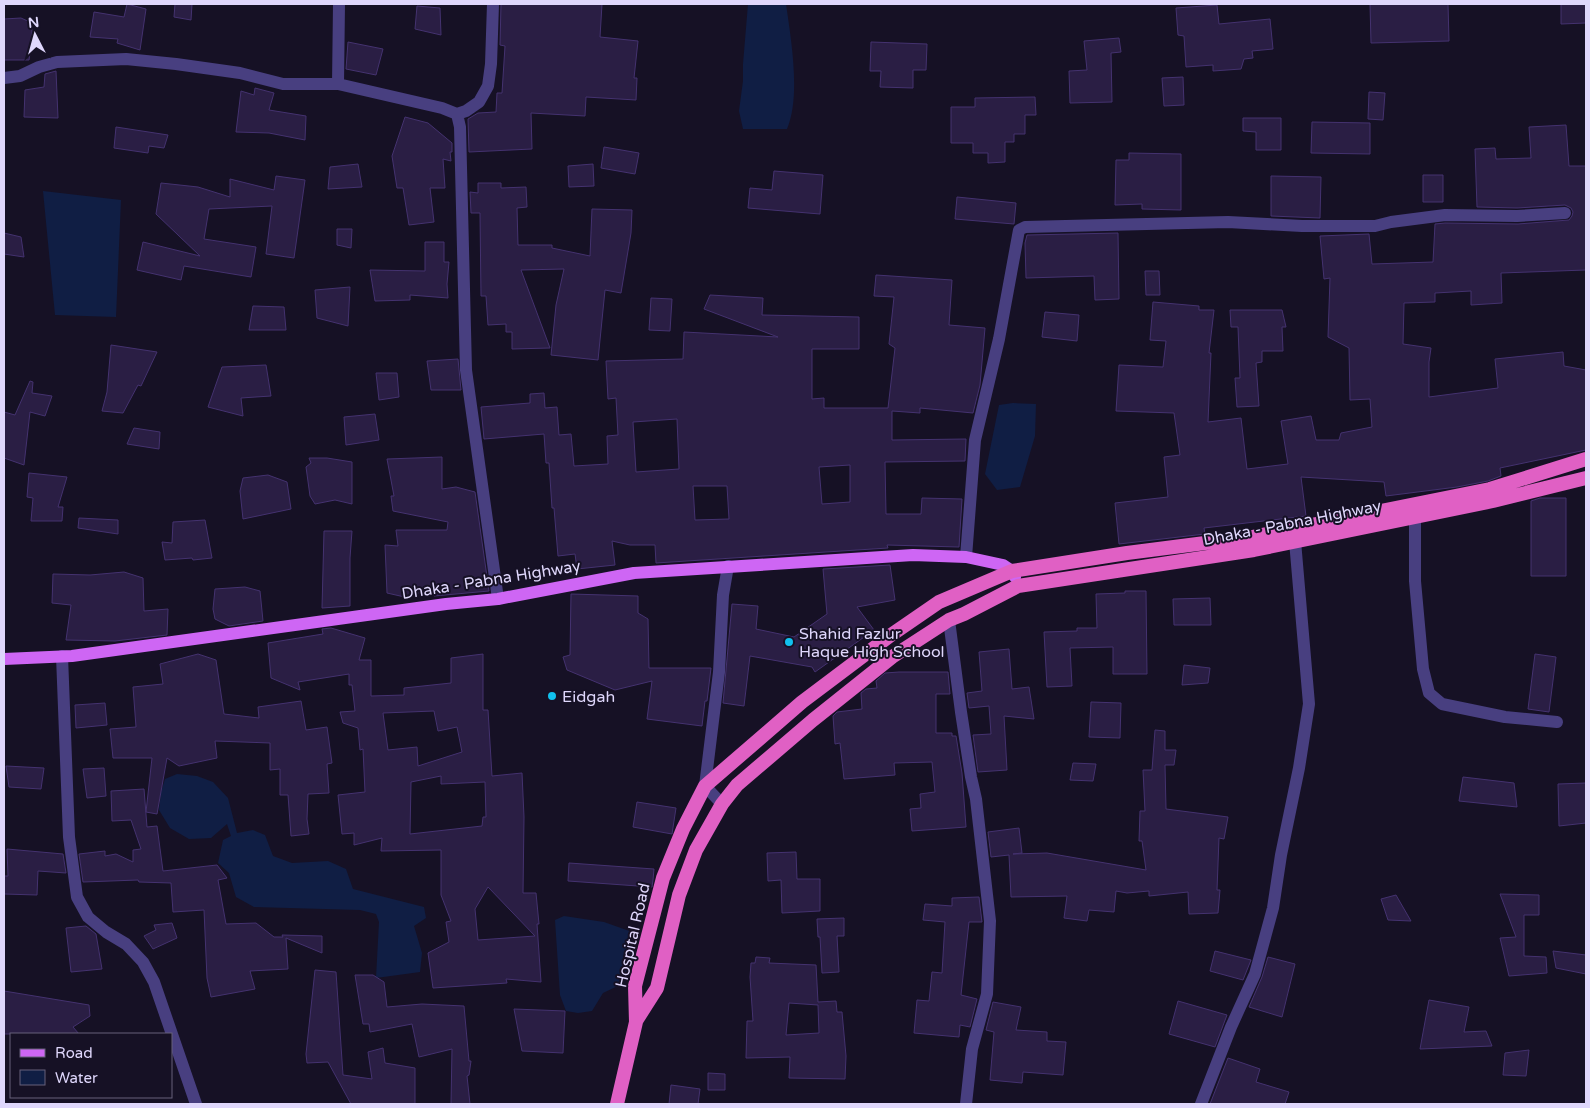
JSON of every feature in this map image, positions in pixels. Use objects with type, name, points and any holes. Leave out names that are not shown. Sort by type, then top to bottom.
[{"type":"highway","name":"Dhaka - Pabna Highway","points":[[1012,571],[1127,553],[1252,537],[1490,489],[1586,459]]},
{"type":"highway","name":"Dhaka - Pabna Highway","points":[[1018,586],[1254,550],[1493,501],[1586,478]]},
{"type":"highway","name":"Hospital Road","points":[[636,1022],[635,986],[663,878],[683,829],[705,786],[802,702],[891,635],[939,602],[1012,571]]},
{"type":"highway","name":"Hospital Road","points":[[636,1022],[657,988],[679,895],[696,850],[722,804],[737,785],[813,720],[892,657],[949,620],[1018,586]]},
{"type":"highway","points":[[617,1104],[636,1022]]},
{"type":"main road","name":"Dhaka - Pabna Highway","points":[[4,659],[62,656],[446,604],[498,599],[634,573],[913,555],[966,557],[1003,565],[1012,571]]},
{"type":"main road","points":[[1012,571],[1018,586]]},
{"type":"street","points":[[338,84],[339,4]]},
{"type":"street","points":[[4,78],[20,76],[39,67],[57,62],[126,59],[240,73],[283,84],[338,84],[442,108],[457,114],[466,111],[479,102],[488,86],[491,64],[493,4]]},
{"type":"street","points":[[457,114],[460,127],[466,370],[498,599]]},
{"type":"street","points":[[966,557],[975,440],[999,339],[1019,230],[1034,226],[1210,222],[1302,226],[1375,226],[1445,216],[1517,216],[1565,213]]},
{"type":"street","points":[[1415,517],[1415,581],[1423,669],[1430,693],[1442,704],[1505,717],[1557,722]]},
{"type":"street","points":[[1200,1104],[1255,974],[1273,908],[1281,855],[1299,768],[1309,704],[1302,609],[1294,541]]},
{"type":"street","points":[[722,804],[705,786],[719,672],[723,595],[728,566]]},
{"type":"street","points":[[949,620],[961,712],[976,798],[990,921],[987,994],[972,1049],[966,1104]]},
{"type":"street","points":[[62,656],[69,837],[78,897],[88,917],[106,932],[126,944],[143,962],[154,982],[172,1033]]},
{"type":"street","points":[[172,1034],[196,1104]]},
{"type":"water","points":[[748,4],[786,4],[794,67],[793,100],[787,129],[743,129],[739,111]]},
{"type":"water","points":[[43,191],[121,200],[116,317],[55,315]]},
{"type":"water","points":[[1013,403],[1036,404],[1035,436],[1020,487],[997,490],[985,474],[999,405]]},
{"type":"water","points":[[177,774],[197,776],[213,782],[228,798],[237,833],[253,830],[265,835],[273,856],[292,863],[328,861],[346,869],[353,889],[424,907],[426,918],[414,926],[422,953],[420,972],[376,978],[379,922],[376,914],[360,910],[254,907],[236,897],[229,873],[218,863],[223,840],[231,836],[227,824],[211,838],[189,839],[170,828],[159,810],[165,779]]},
{"type":"water","points":[[564,916],[604,922],[635,933],[624,983],[603,993],[592,1011],[578,1013],[566,1011],[560,995],[555,920]]},
{"type":"building","points":[[127,4],[146,9],[140,50],[117,43],[118,39],[90,37],[94,12],[124,17]]},
{"type":"building","points":[[175,4],[192,4],[191,20],[174,17]]},
{"type":"building","points":[[501,4],[602,4],[600,37],[638,41],[634,78],[637,78],[636,100],[586,97],[585,116],[531,113],[532,149],[469,152],[468,119],[478,113],[496,112],[497,93],[502,93],[505,46],[500,45]]},
{"type":"building","points":[[1370,4],[1448,4],[1449,41],[1371,43]]},
{"type":"building","points":[[1561,4],[1586,4],[1586,23],[1561,24]]},
{"type":"building","points":[[1217,5],[1219,24],[1270,19],[1273,49],[1252,51],[1253,58],[1244,59],[1241,69],[1213,71],[1213,65],[1186,67],[1184,36],[1178,35],[1176,8]]},
{"type":"building","points":[[417,6],[440,8],[441,35],[415,29]]},
{"type":"building","points":[[21,18],[32,23],[29,60],[4,60],[4,19]]},
{"type":"building","points":[[1119,38],[1121,52],[1111,53],[1112,102],[1070,103],[1069,71],[1087,70],[1084,41]]},
{"type":"building","points":[[348,42],[383,49],[376,75],[346,69]]},
{"type":"building","points":[[871,42],[927,44],[926,70],[913,70],[913,88],[880,87],[881,71],[870,71]]},
{"type":"building","points":[[56,71],[58,118],[24,117],[25,90],[44,87],[45,74]]},
{"type":"building","points":[[1183,77],[1184,105],[1164,106],[1162,78]]},
{"type":"building","points":[[255,88],[274,93],[269,110],[306,116],[305,140],[269,133],[236,132],[241,91],[254,95]]},
{"type":"building","points":[[1369,92],[1385,93],[1383,120],[1368,119]]},
{"type":"building","points":[[1035,97],[1036,115],[1025,115],[1025,134],[1014,134],[1014,142],[1005,142],[1005,162],[988,163],[988,153],[973,153],[973,143],[951,143],[951,107],[975,107],[975,98]]},
{"type":"building","points":[[405,117],[428,123],[452,143],[451,161],[443,159],[445,188],[430,188],[434,222],[409,225],[403,188],[397,188],[392,156]]},
{"type":"building","points":[[1243,118],[1281,118],[1281,150],[1256,150],[1256,132],[1243,131]]},
{"type":"building","points":[[1312,122],[1370,123],[1370,154],[1311,153]]},
{"type":"building","points":[[1566,125],[1569,166],[1586,166],[1586,270],[1501,273],[1502,303],[1471,305],[1471,291],[1435,293],[1435,302],[1404,303],[1403,344],[1431,348],[1429,397],[1498,388],[1495,359],[1563,352],[1564,366],[1586,370],[1586,450],[1500,468],[1501,476],[1488,481],[1386,496],[1384,482],[1301,477],[1306,516],[1204,528],[1205,534],[1119,544],[1115,503],[1168,497],[1164,457],[1180,455],[1174,413],[1116,411],[1119,365],[1163,367],[1166,341],[1150,340],[1153,302],[1199,306],[1199,310],[1214,310],[1209,353],[1211,353],[1208,422],[1241,418],[1247,469],[1288,464],[1281,421],[1311,416],[1316,440],[1339,440],[1341,433],[1372,427],[1370,399],[1350,400],[1349,348],[1328,337],[1330,278],[1324,279],[1320,236],[1369,234],[1372,264],[1433,262],[1435,224],[1518,224],[1569,220],[1573,212],[1571,208],[1565,205],[1517,208],[1477,207],[1475,149],[1495,148],[1496,159],[1531,158],[1529,127]]},
{"type":"building","points":[[116,127],[168,135],[164,148],[149,146],[148,153],[114,148]]},
{"type":"building","points":[[604,147],[639,153],[635,174],[601,168]]},
{"type":"building","points":[[1129,153],[1181,154],[1181,210],[1142,209],[1142,204],[1115,205],[1116,160],[1129,160]]},
{"type":"building","points":[[358,164],[362,187],[328,189],[330,167]]},
{"type":"building","points":[[593,164],[594,186],[569,187],[568,166]]},
{"type":"building","points":[[774,171],[823,175],[820,214],[748,208],[750,188],[772,190]]},
{"type":"building","points":[[1423,175],[1443,175],[1443,202],[1423,202]]},
{"type":"building","points":[[276,176],[305,180],[294,258],[266,254],[272,206],[209,209],[204,239],[256,247],[251,277],[184,266],[181,280],[137,270],[143,242],[200,256],[156,214],[161,183],[198,187],[230,197],[230,179],[274,190]]},
{"type":"building","points":[[1271,176],[1321,177],[1320,218],[1271,216]]},
{"type":"building","points":[[478,183],[501,183],[501,188],[526,187],[527,207],[517,208],[518,245],[552,245],[552,248],[590,256],[592,209],[632,210],[631,233],[621,293],[605,290],[598,360],[551,355],[556,305],[564,269],[521,270],[550,348],[512,349],[512,332],[506,332],[506,324],[488,325],[486,296],[481,296],[480,213],[471,213],[470,192],[478,193]]},
{"type":"building","points":[[957,197],[1016,203],[1014,224],[955,219]]},
{"type":"building","points":[[337,229],[352,229],[351,248],[337,245]]},
{"type":"building","points":[[4,233],[21,237],[24,257],[4,254]]},
{"type":"building","points":[[1118,233],[1119,299],[1095,300],[1094,276],[1026,278],[1025,243],[1027,235]]},
{"type":"building","points":[[425,242],[444,242],[444,262],[449,262],[448,298],[410,295],[410,300],[375,301],[370,270],[425,271]]},
{"type":"building","points":[[1145,271],[1159,271],[1160,295],[1146,295]]},
{"type":"building","points":[[876,275],[952,280],[949,325],[985,328],[980,385],[973,413],[920,408],[920,413],[892,411],[892,440],[966,439],[965,461],[885,462],[886,514],[921,514],[922,498],[962,499],[959,547],[887,545],[888,548],[656,563],[655,545],[630,545],[612,541],[615,565],[577,569],[575,554],[558,556],[549,463],[546,463],[544,434],[484,439],[481,407],[530,403],[530,394],[544,393],[545,408],[557,407],[559,435],[571,434],[574,466],[608,464],[607,436],[618,435],[616,398],[608,399],[606,361],[683,359],[684,332],[778,337],[704,309],[710,295],[763,298],[762,315],[859,317],[859,349],[812,349],[812,399],[824,398],[824,408],[888,408],[895,348],[889,344],[894,297],[874,296]],"holes":[[[677,419],[679,469],[636,472],[633,422]],[[850,465],[850,502],[822,504],[819,467]],[[693,486],[727,486],[729,519],[695,520]]]},
{"type":"building","points":[[350,287],[348,326],[317,318],[315,290]]},
{"type":"building","points":[[651,298],[672,299],[670,331],[649,330]]},
{"type":"building","points":[[253,306],[284,307],[286,330],[249,330]]},
{"type":"building","points":[[1230,310],[1282,310],[1286,327],[1282,327],[1283,351],[1262,351],[1262,362],[1256,363],[1259,406],[1237,407],[1235,378],[1240,378],[1238,327],[1231,327]]},
{"type":"building","points":[[1045,312],[1079,315],[1077,341],[1042,337]]},
{"type":"building","points":[[111,345],[157,352],[141,386],[138,385],[123,413],[102,411],[107,392]]},
{"type":"building","points":[[458,359],[461,390],[431,390],[427,361]]},
{"type":"building","points":[[266,365],[271,396],[241,398],[243,416],[208,407],[222,367]]},
{"type":"building","points":[[376,373],[397,373],[399,397],[379,400]]},
{"type":"building","points":[[30,381],[33,382],[32,393],[52,396],[45,416],[30,412],[24,465],[4,458],[4,412],[15,415]]},
{"type":"building","points":[[375,414],[379,440],[346,445],[344,417]]},
{"type":"building","points":[[134,428],[160,432],[159,449],[127,444]]},
{"type":"building","points":[[442,457],[442,489],[456,487],[475,492],[489,591],[434,596],[432,586],[409,598],[387,593],[385,545],[398,546],[396,530],[447,530],[448,522],[393,511],[391,496],[394,496],[387,459]]},
{"type":"building","points":[[309,458],[327,458],[352,462],[352,504],[335,500],[315,504],[310,496],[306,467],[311,463]]},
{"type":"building","points":[[29,473],[67,477],[58,507],[63,507],[62,521],[31,521],[33,498],[27,497]]},
{"type":"building","points":[[268,475],[287,482],[291,509],[243,519],[240,491],[243,478]]},
{"type":"building","points":[[1540,498],[1566,498],[1566,576],[1531,576],[1531,501]]},
{"type":"building","points":[[79,518],[118,520],[118,534],[78,528]]},
{"type":"building","points":[[205,520],[212,558],[165,560],[162,542],[172,543],[173,522]]},
{"type":"building","points":[[324,531],[352,531],[350,606],[322,608]]},
{"type":"building","points":[[890,565],[895,600],[857,607],[874,630],[815,672],[812,667],[750,656],[744,706],[723,703],[732,604],[758,606],[756,629],[794,637],[827,614],[823,569]]},
{"type":"building","points":[[124,572],[143,578],[144,611],[168,609],[167,635],[115,641],[66,640],[71,605],[52,603],[53,574],[90,575]]},
{"type":"building","points":[[245,587],[260,591],[263,621],[229,626],[215,619],[213,609],[215,589]]},
{"type":"building","points":[[1125,591],[1146,591],[1147,674],[1113,674],[1113,647],[1070,648],[1072,686],[1047,687],[1044,632],[1077,631],[1077,628],[1097,628],[1096,594],[1125,593]]},
{"type":"building","points":[[571,594],[638,596],[638,613],[648,619],[649,668],[711,668],[702,726],[647,719],[652,681],[615,690],[567,670],[563,657],[570,655]]},
{"type":"building","points":[[1210,598],[1211,625],[1174,625],[1173,599]]},
{"type":"building","points":[[331,628],[365,638],[359,660],[371,660],[371,696],[404,695],[404,688],[451,683],[451,658],[483,654],[483,710],[488,710],[492,776],[522,773],[524,817],[523,893],[536,893],[541,982],[506,979],[507,983],[433,988],[428,953],[449,942],[446,922],[451,921],[441,895],[441,850],[381,851],[382,838],[354,845],[354,833],[342,834],[338,795],[365,792],[363,749],[360,750],[358,728],[343,723],[340,712],[355,711],[352,685],[349,685],[349,674],[298,682],[300,690],[271,678],[268,643],[323,634],[322,629]],"holes":[[[434,711],[438,731],[457,727],[462,752],[418,766],[417,747],[388,750],[383,713]],[[441,776],[441,784],[485,782],[486,817],[483,817],[482,826],[410,834],[411,782]],[[488,887],[535,936],[478,940],[475,909]]]},
{"type":"building","points":[[1009,649],[1012,689],[1029,687],[1034,719],[1004,716],[1007,770],[978,772],[973,735],[991,734],[989,706],[969,708],[967,693],[982,691],[979,652]]},
{"type":"building","points":[[198,654],[216,660],[224,714],[259,718],[258,707],[301,701],[306,730],[327,727],[332,763],[327,764],[329,793],[308,794],[307,819],[309,834],[291,836],[288,795],[280,795],[280,769],[270,770],[270,743],[215,741],[217,758],[179,766],[167,758],[157,814],[146,812],[152,758],[113,758],[110,729],[136,727],[133,687],[163,684],[160,664]]},
{"type":"building","points":[[1535,654],[1556,657],[1549,712],[1528,709]]},
{"type":"building","points":[[1184,665],[1210,668],[1208,683],[1182,685]]},
{"type":"building","points":[[948,672],[950,694],[936,694],[936,733],[952,733],[952,736],[956,736],[962,773],[966,827],[912,831],[910,809],[921,808],[920,794],[935,792],[932,762],[894,763],[895,775],[844,779],[840,743],[835,744],[833,716],[837,712],[862,709],[861,693],[866,689],[877,688],[876,681],[885,673]]},
{"type":"building","points":[[1091,702],[1121,703],[1120,738],[1089,737]]},
{"type":"building","points":[[105,703],[107,725],[76,728],[75,705]]},
{"type":"building","points":[[1155,730],[1165,731],[1165,750],[1176,750],[1174,765],[1165,765],[1166,809],[1228,817],[1224,839],[1219,838],[1217,890],[1220,890],[1218,913],[1189,914],[1188,892],[1149,896],[1149,891],[1127,893],[1116,891],[1114,912],[1089,910],[1087,921],[1064,918],[1067,896],[1011,897],[1009,855],[991,857],[988,832],[1019,828],[1022,853],[1013,854],[1047,853],[1146,870],[1142,841],[1139,841],[1140,811],[1145,811],[1143,770],[1152,770]]},
{"type":"building","points":[[1073,763],[1096,764],[1093,781],[1070,780]]},
{"type":"building","points":[[6,766],[44,768],[41,789],[9,787]]},
{"type":"building","points":[[104,768],[106,796],[87,798],[83,769]]},
{"type":"building","points":[[1463,777],[1514,783],[1517,807],[1459,801]]},
{"type":"building","points":[[1586,783],[1586,823],[1559,826],[1558,784]]},
{"type":"building","points":[[144,789],[147,827],[157,826],[163,871],[217,865],[227,878],[218,880],[226,924],[256,923],[274,937],[283,937],[282,935],[322,936],[322,953],[286,938],[288,969],[250,971],[255,989],[211,997],[207,978],[204,910],[173,912],[171,883],[139,882],[138,880],[83,882],[79,854],[105,851],[105,856],[116,854],[133,862],[133,850],[141,849],[131,820],[112,821],[111,791]]},
{"type":"building","points":[[637,802],[676,808],[672,834],[633,827]]},
{"type":"building","points":[[7,849],[63,854],[66,873],[38,871],[37,895],[4,894],[4,876],[8,876]]},
{"type":"building","points":[[796,852],[797,879],[820,879],[820,911],[782,913],[781,880],[768,881],[767,853]]},
{"type":"building","points":[[569,863],[654,869],[652,887],[568,881]]},
{"type":"building","points":[[1500,894],[1539,895],[1539,915],[1524,915],[1524,956],[1546,957],[1547,973],[1509,976],[1500,938],[1516,937]]},
{"type":"building","points":[[1396,895],[1411,921],[1388,920],[1381,899]]},
{"type":"building","points":[[979,897],[982,922],[969,922],[961,995],[977,999],[970,1027],[960,1025],[959,1037],[914,1033],[917,1000],[929,1001],[932,972],[942,973],[945,922],[923,920],[925,904],[952,906],[952,898]]},
{"type":"building","points":[[844,918],[844,936],[837,936],[839,972],[822,973],[817,919]]},
{"type":"building","points":[[172,923],[177,938],[153,949],[144,936],[156,930],[154,925]]},
{"type":"building","points":[[86,926],[96,934],[102,969],[71,972],[66,928]]},
{"type":"building","points":[[1215,951],[1251,960],[1243,980],[1210,971]]},
{"type":"building","points":[[1553,951],[1586,955],[1586,974],[1556,968]]},
{"type":"building","points":[[756,957],[770,958],[769,963],[816,965],[818,1002],[836,1001],[837,1012],[842,1012],[846,1056],[845,1079],[789,1078],[790,1057],[746,1058],[747,1021],[753,1021],[751,963],[755,963]],"holes":[[[789,1003],[818,1005],[819,1033],[786,1035]]]},
{"type":"building","points":[[1268,957],[1295,964],[1282,1017],[1249,1007]]},
{"type":"building","points":[[315,970],[336,972],[343,1075],[372,1079],[368,1052],[383,1048],[385,1063],[415,1068],[415,1104],[351,1104],[328,1062],[307,1063],[306,1054]]},
{"type":"building","points":[[355,975],[373,975],[384,982],[387,1007],[422,1004],[464,1006],[469,1061],[471,1061],[469,1075],[467,1076],[470,1104],[451,1104],[452,1049],[419,1057],[412,1024],[370,1032],[369,1024],[363,1024]]},
{"type":"building","points":[[4,991],[89,1005],[90,1016],[73,1027],[78,1033],[4,1034]]},
{"type":"building","points":[[1429,1000],[1469,1007],[1464,1032],[1486,1031],[1492,1046],[1420,1049]]},
{"type":"building","points":[[1178,1001],[1227,1015],[1215,1047],[1169,1034]]},
{"type":"building","points":[[993,1002],[1021,1007],[1016,1030],[1047,1032],[1047,1041],[1066,1042],[1063,1075],[1023,1072],[1022,1083],[990,1080],[994,1032],[986,1030]]},
{"type":"building","points":[[514,1009],[565,1011],[563,1053],[522,1051]]},
{"type":"building","points":[[1529,1050],[1526,1076],[1503,1075],[1505,1053]]},
{"type":"building","points":[[1228,1058],[1260,1069],[1256,1082],[1289,1092],[1285,1104],[1210,1104]]},
{"type":"building","points":[[708,1073],[725,1074],[725,1090],[708,1090]]},
{"type":"building","points":[[671,1085],[700,1089],[698,1104],[669,1104]]},
{"type":"place","name":"Shahid Fazlur Haque High School","points":[[789,642]]},
{"type":"place","name":"Eidgah","points":[[552,696]]}]
